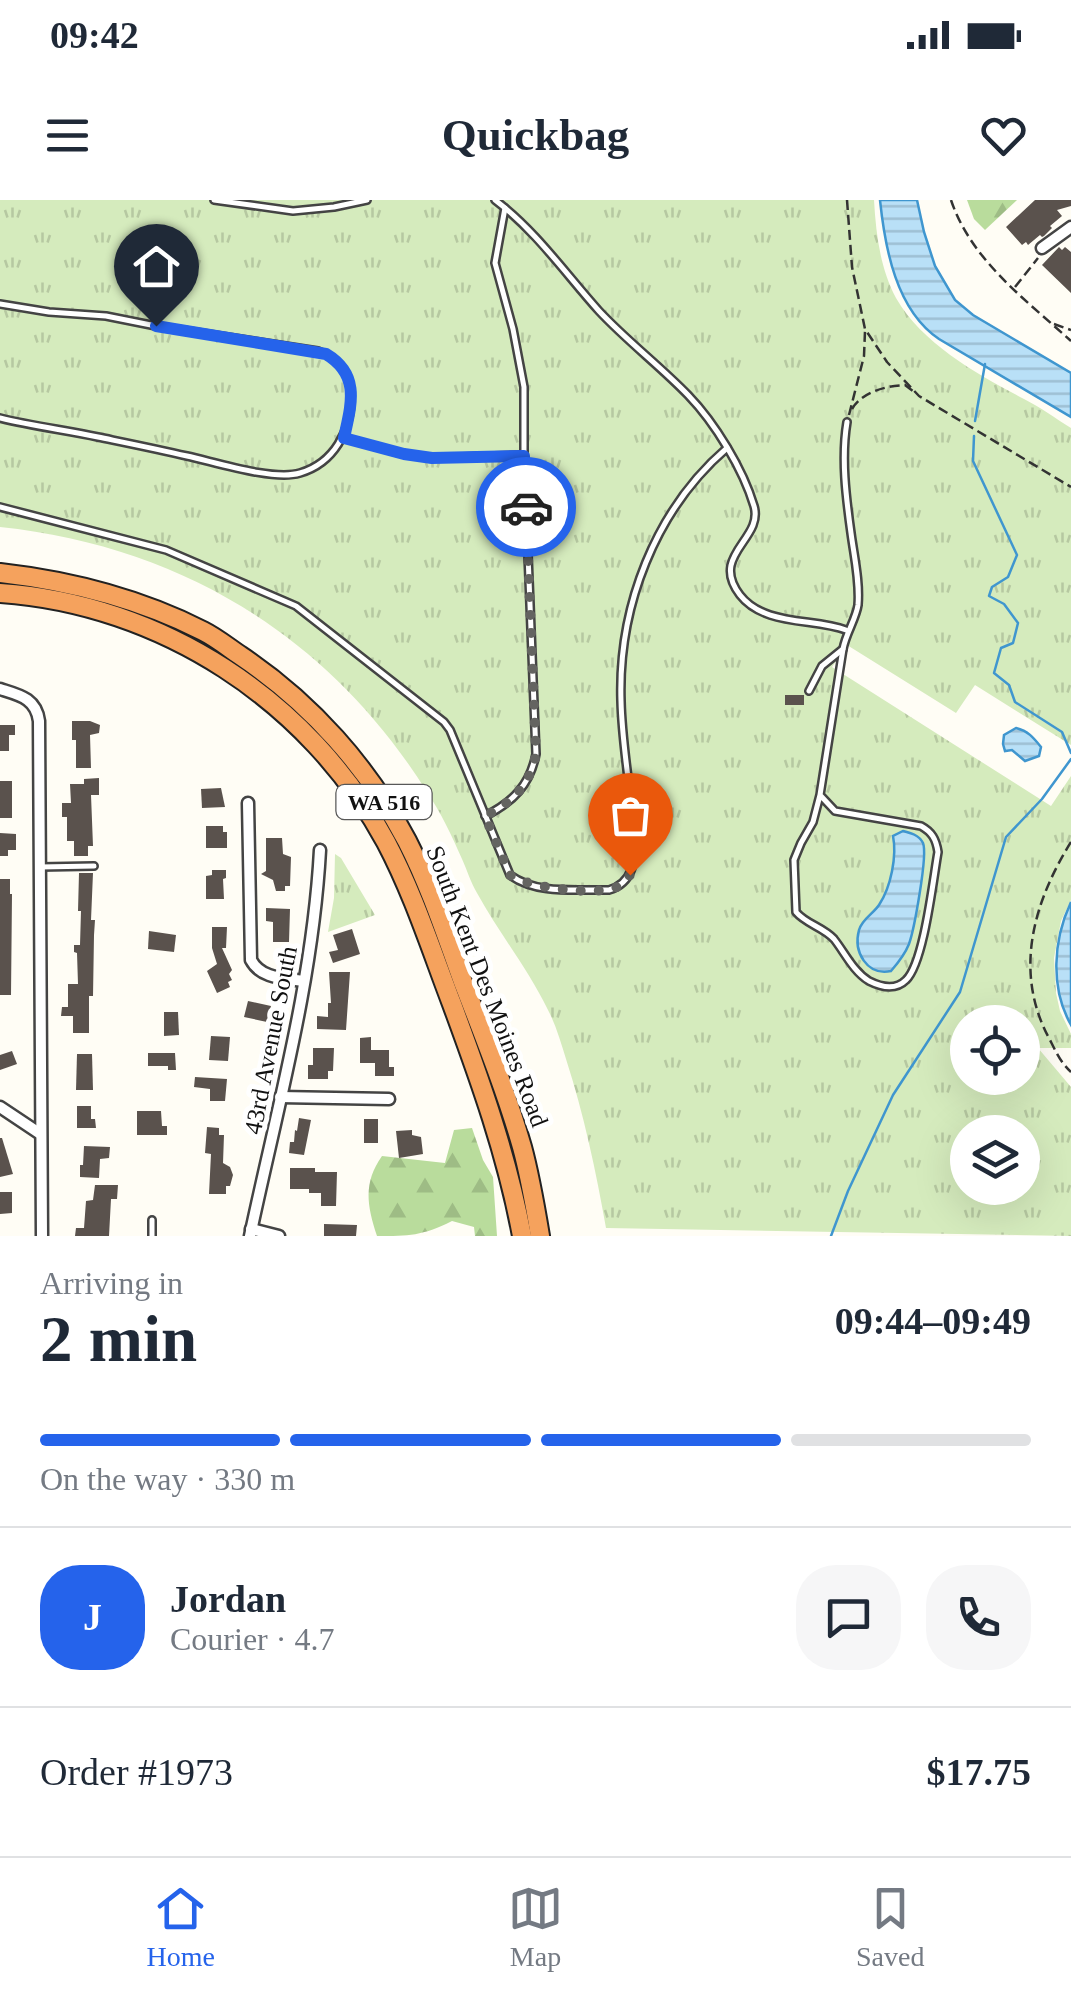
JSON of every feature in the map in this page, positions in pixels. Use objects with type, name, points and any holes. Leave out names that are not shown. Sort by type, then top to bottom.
[{"type":"highway","name":"South Kent Des Moines Road","points":[[0,573],[70,582],[207,633],[268,675],[312,713],[348,752],[391,814],[430,895],[513,1117],[540,1236]]},
{"type":"highway","name":"South Kent Des Moines Road","points":[[0,592],[74,603],[143,625],[210,658],[271,701],[339,771],[378,828],[416,908],[488,1101],[522,1236]]},
{"type":"street","points":[[1042,248],[1070,230]]},
{"type":"street","points":[[0,688],[30,700],[39,721],[42,1236]]},
{"type":"street","points":[[248,802],[250,960],[262,973],[304,981]]},
{"type":"street","name":"43rd Avenue South","points":[[250,1232],[304,981],[317,900],[320,850]]},
{"type":"street","points":[[280,1097],[389,1099]]},
{"type":"street","points":[[0,1107],[40,1133]]},
{"type":"street","points":[[250,1232],[279,1236]]},
{"type":"lane","points":[[214,200],[292,211],[367,200]]},
{"type":"lane","points":[[495,200],[527,227],[598,309],[690,398],[727,448],[744,476],[756,516],[734,556],[732,575],[737,591],[748,604],[770,615],[846,630]]},
{"type":"lane","points":[[485,816],[504,807],[526,784],[536,754],[524,387],[495,263],[505,208]]},
{"type":"lane","points":[[0,304],[106,316],[326,354],[339,363],[350,382],[351,407],[344,438],[329,456],[300,474],[288,475],[0,418]]},
{"type":"lane","points":[[820,795],[835,811],[922,826],[936,838],[938,852],[917,960],[901,984],[889,987],[870,981],[834,939],[796,912],[794,860],[817,811],[846,630],[856,614],[858,592],[844,453],[847,422]]},
{"type":"lane","points":[[344,438],[432,458],[524,456]]},
{"type":"lane","points":[[0,506],[144,543],[296,606],[444,722],[510,875],[553,890],[609,890],[630,875],[635,859],[621,675],[629,616],[641,571],[664,526],[692,485],[727,448]]},
{"type":"lane","points":[[809,692],[822,666],[843,649]]},
{"type":"lane","points":[[40,867],[94,866]]},
{"type":"lane","points":[[152,1220],[152,1236]]},
{"type":"path","points":[[847,200],[848,240],[865,329],[864,356],[847,422]]},
{"type":"path","points":[[952,200],[958,221],[991,267],[1071,341]]},
{"type":"path","points":[[1014,288],[1042,248]]},
{"type":"path","points":[[1052,323],[1071,330]]},
{"type":"path","points":[[865,329],[919,396]]},
{"type":"path","points":[[850,413],[858,399],[888,386],[904,385],[1071,487]]},
{"type":"path","points":[[1071,842],[1043,892],[1033,938],[1030,986],[1040,1023],[1063,1065],[1071,1072]]},
{"type":"green space","points":[[0,200],[874,200],[883,263],[907,315],[953,357],[1071,428],[1071,745],[975,685],[956,713],[847,645],[832,667],[1051,806],[1071,776],[1071,900],[1061,921],[1054,958],[1056,993],[1071,1034],[1071,1048],[1040,1048],[1040,1005],[950,1005],[950,1095],[1040,1095],[1040,1050],[1071,1087],[1071,1236],[606,1228],[584,1122],[551,1016],[475,889],[437,808],[388,737],[345,688],[297,645],[245,608],[189,578],[66,537],[0,527]]},
{"type":"green space","points":[[967,200],[1017,200],[985,230],[974,219]]},
{"type":"green space","points":[[335,854],[375,915],[328,932],[334,898]]},
{"type":"green space","points":[[472,1128],[493,1177],[497,1236],[475,1236],[474,1227],[452,1221],[415,1234],[377,1236],[369,1185],[382,1156],[445,1163],[454,1130]]},
{"type":"water","points":[[880,200],[917,200],[935,266],[955,300],[973,315],[1071,373],[1071,417],[924,327],[895,277]]},
{"type":"water","points":[[1016,728],[1038,743],[1039,756],[1025,761],[1012,750],[1005,751],[1004,735]]},
{"type":"water","points":[[903,831],[923,843],[920,893],[907,948],[891,971],[882,972],[864,961],[858,938],[860,926],[887,889],[893,836]]},
{"type":"water","points":[[1071,902],[1071,1025],[1060,996],[1056,964],[1060,932]]},
{"type":"building","points":[[1035,200],[1071,200],[1071,206],[1057,210],[1062,216],[1044,236],[1022,245],[1006,227]]},
{"type":"building","points":[[1059,247],[1071,252],[1071,293],[1042,265]]},
{"type":"building","points":[[785,695],[804,695],[804,705],[785,705]]},
{"type":"building","points":[[72,721],[100,725],[99,733],[90,735],[91,768],[76,768]]},
{"type":"building","points":[[0,725],[15,725],[15,735],[9,735],[9,751],[0,751]]},
{"type":"building","points":[[99,778],[99,795],[91,795],[93,846],[88,846],[88,856],[74,856],[74,841],[67,841],[67,817],[62,817],[62,803],[71,803],[70,784]]},
{"type":"building","points":[[0,781],[12,781],[12,818],[0,818]]},
{"type":"building","points":[[221,788],[225,807],[202,808],[201,789]]},
{"type":"building","points":[[206,826],[223,826],[227,848],[206,848]]},
{"type":"building","points":[[0,833],[16,834],[16,850],[8,850],[8,856],[0,856]]},
{"type":"building","points":[[266,838],[282,838],[283,854],[291,857],[290,886],[285,886],[285,891],[276,891],[273,880],[261,874],[266,871]]},
{"type":"building","points":[[212,870],[226,870],[224,899],[206,899],[206,876],[212,875]]},
{"type":"building","points":[[79,873],[93,873],[91,920],[95,920],[89,1033],[73,1033],[73,1016],[61,1016],[62,1007],[68,1007],[68,984],[78,984],[74,945],[80,945]]},
{"type":"building","points":[[0,879],[10,879],[12,894],[11,995],[0,995]]},
{"type":"building","points":[[266,908],[290,909],[289,942],[273,942],[273,922],[266,921]]},
{"type":"building","points":[[212,927],[227,927],[226,948],[222,948],[232,970],[230,987],[217,993],[207,971],[217,964]]},
{"type":"building","points":[[352,929],[360,954],[333,963],[329,952],[338,950],[333,935]]},
{"type":"building","points":[[149,931],[176,935],[174,952],[148,949]]},
{"type":"building","points":[[329,972],[350,972],[346,1030],[317,1029],[317,1016],[328,1017],[331,1003]]},
{"type":"building","points":[[248,1001],[271,1006],[267,1022],[244,1017]]},
{"type":"building","points":[[164,1012],[178,1012],[179,1035],[164,1036]]},
{"type":"building","points":[[211,1036],[230,1037],[228,1061],[209,1060]]},
{"type":"building","points":[[371,1037],[371,1050],[389,1050],[389,1067],[394,1067],[394,1076],[375,1076],[375,1063],[360,1063],[360,1038]]},
{"type":"building","points":[[313,1048],[334,1048],[333,1071],[328,1071],[328,1079],[308,1079]]},
{"type":"building","points":[[12,1051],[17,1064],[0,1070],[0,1055]]},
{"type":"building","points":[[148,1053],[175,1053],[176,1070],[148,1066]]},
{"type":"building","points":[[77,1054],[92,1054],[93,1090],[76,1090]]},
{"type":"building","points":[[195,1077],[227,1079],[225,1101],[210,1101],[210,1089],[194,1087]]},
{"type":"building","points":[[77,1106],[91,1106],[96,1128],[77,1128]]},
{"type":"building","points":[[137,1111],[161,1111],[167,1135],[137,1135]]},
{"type":"building","points":[[299,1118],[311,1120],[304,1155],[289,1153]]},
{"type":"building","points":[[364,1119],[378,1119],[378,1143],[364,1143]]},
{"type":"building","points":[[207,1127],[219,1128],[219,1135],[224,1135],[223,1163],[233,1175],[226,1194],[209,1194],[211,1154],[205,1153]]},
{"type":"building","points":[[412,1130],[412,1135],[421,1137],[423,1154],[399,1158],[396,1131]]},
{"type":"building","points":[[0,1138],[13,1174],[0,1177]]},
{"type":"building","points":[[84,1146],[110,1147],[109,1158],[100,1159],[99,1178],[80,1177]]},
{"type":"building","points":[[290,1168],[337,1172],[336,1206],[321,1206],[321,1193],[290,1189]]},
{"type":"building","points":[[95,1185],[118,1185],[117,1199],[111,1199],[109,1236],[75,1236],[76,1228],[84,1228],[86,1201],[93,1200]]},
{"type":"building","points":[[0,1192],[12,1192],[12,1213],[0,1214]]},
{"type":"building","points":[[324,1224],[357,1225],[356,1236],[324,1236]]},
{"type":"waterway","points":[[975,421],[985,364]]},
{"type":"waterway","points":[[974,436],[973,461],[1017,555],[1008,577],[992,587],[989,596],[1004,604],[1018,623],[1013,643],[1001,648],[994,673],[1009,685],[1015,702],[1062,732],[1071,753]]},
{"type":"waterway","points":[[831,1236],[893,1095],[960,992],[1006,837],[1042,799],[1071,759]]},
{"type":"way so far","points":[[526,507],[536,754],[526,784],[504,807],[485,816],[510,875],[516,880],[553,890],[609,890],[617,888],[630,875]]},
{"type":"route","points":[[156,326],[326,354],[339,363],[350,382],[351,407],[344,438],[432,458],[524,456],[526,507]]}]
